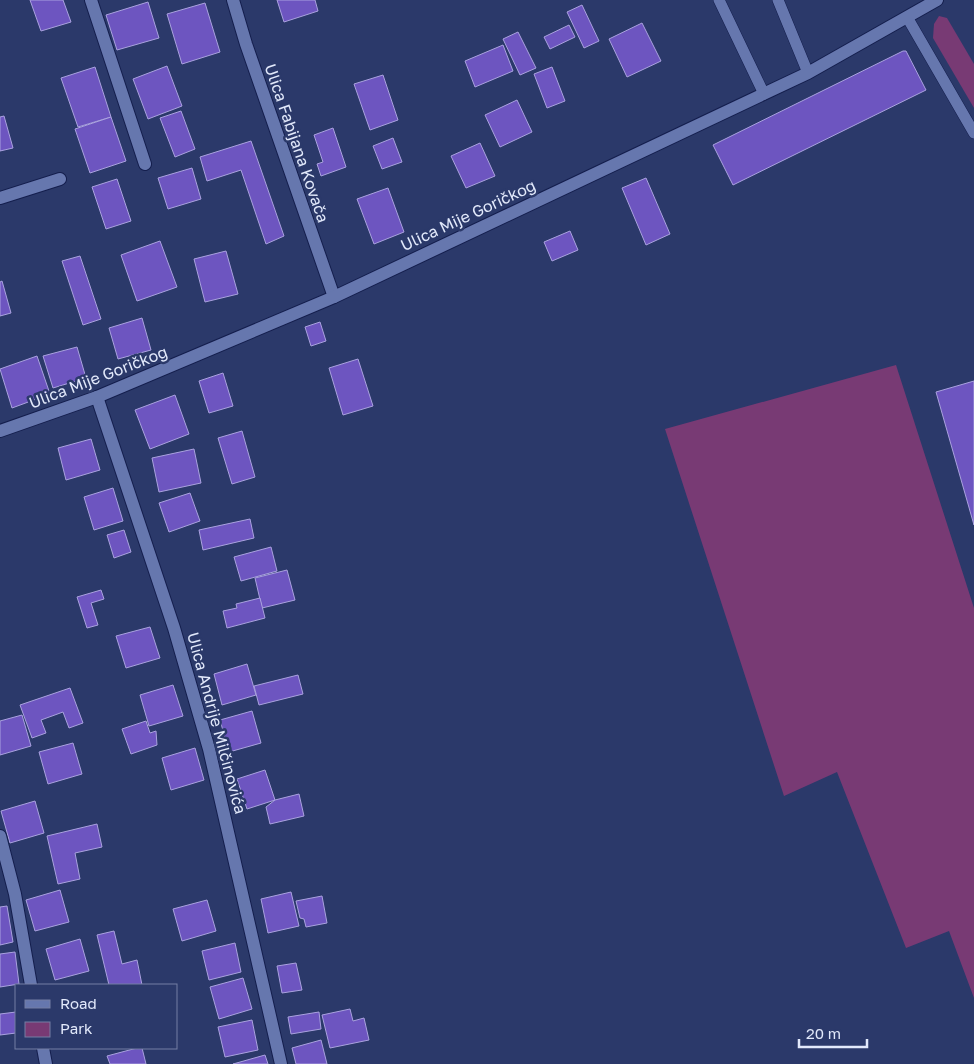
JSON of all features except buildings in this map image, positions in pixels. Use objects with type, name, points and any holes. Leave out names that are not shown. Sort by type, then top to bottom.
[{"type":"street","points":[[92,0],[145,164]]},
{"type":"street","name":"Ulica Fabijana Kovača","points":[[233,0],[246,44],[334,297]]},
{"type":"street","name":"Ulica Mije Goričkog","points":[[0,432],[97,397],[334,297],[808,73],[937,0]]},
{"type":"street","points":[[0,198],[60,179]]},
{"type":"street","name":"Ulica Andrije Milčinovića","points":[[97,397],[169,612],[209,749],[281,1064]]},
{"type":"street","points":[[0,837],[15,894],[31,984]]},
{"type":"street","points":[[43,1049],[46,1064]]},
{"type":"lane","points":[[719,0],[764,94]]},
{"type":"lane","points":[[778,0],[808,73]]},
{"type":"lane","points":[[907,17],[974,133]]},
{"type":"green space","points":[[939,16],[947,18],[974,64],[974,108],[933,38],[934,24]]},
{"type":"green space","points":[[896,365],[974,608],[974,998],[949,931],[906,948],[837,772],[784,796],[665,429]]}]
